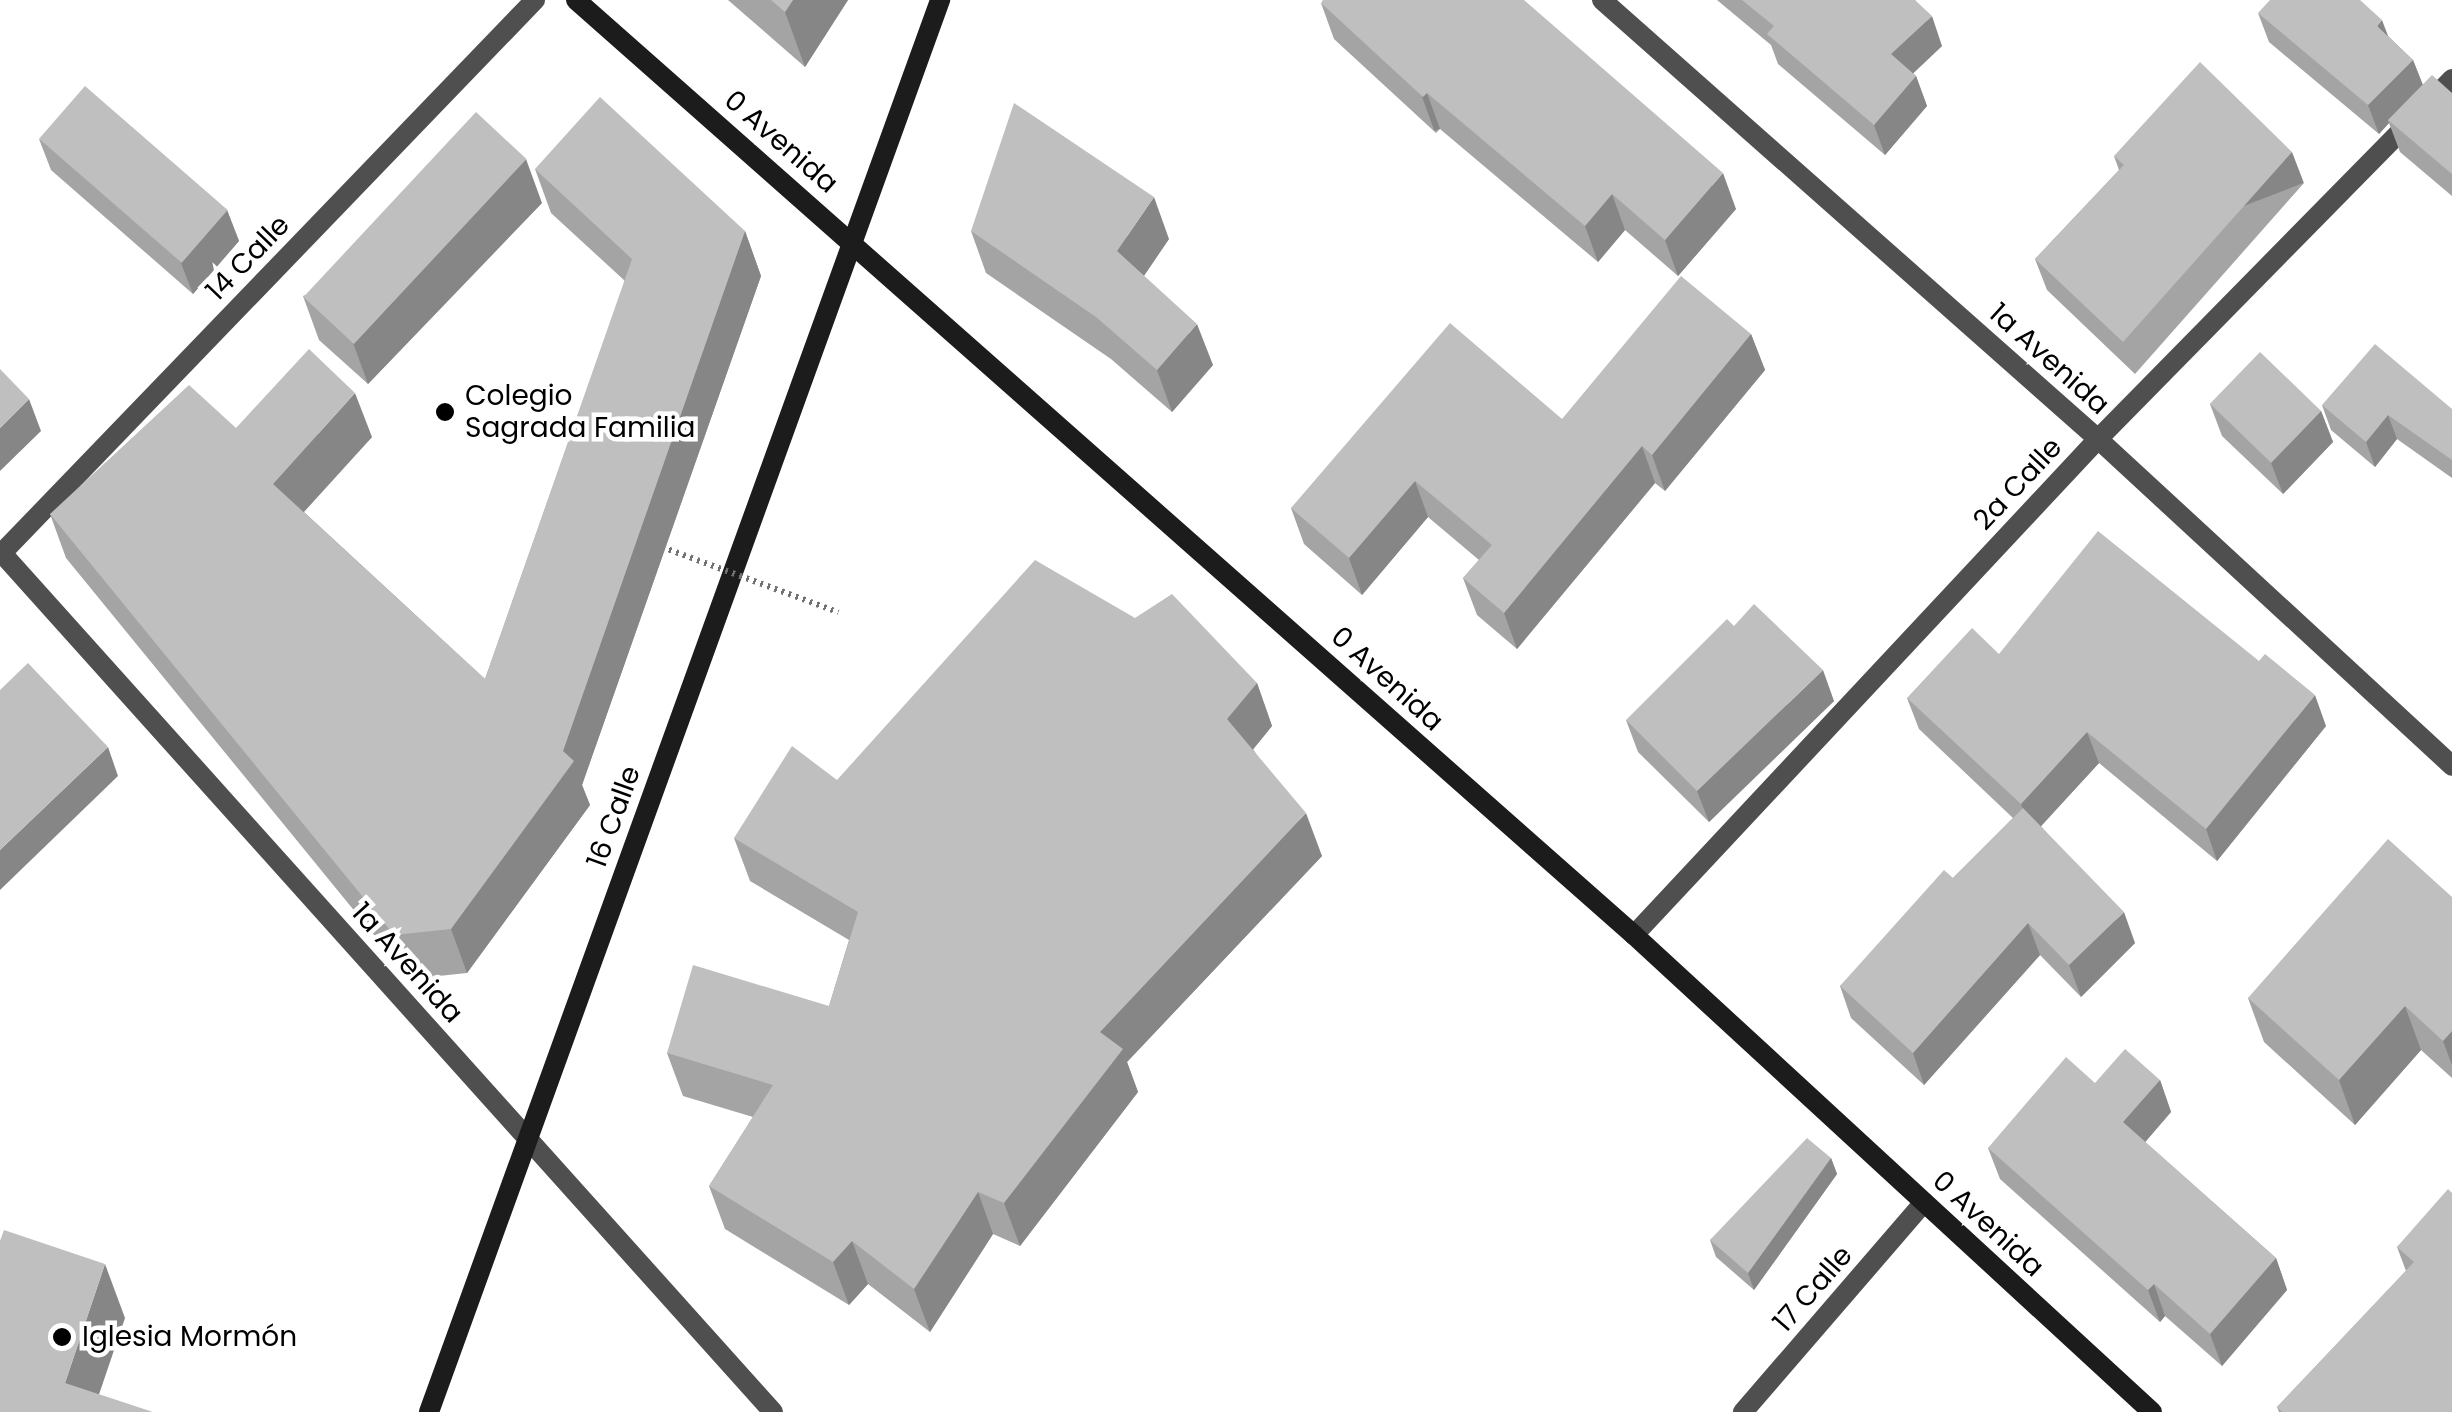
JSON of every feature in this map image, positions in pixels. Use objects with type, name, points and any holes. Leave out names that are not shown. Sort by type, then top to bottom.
[{"type":"street","name":"14 Calle","points":[[0,553],[535,0]]},
{"type":"street","name":"0 Avenida","points":[[576,0],[1634,935],[2152,1412]]},
{"type":"street","name":"16 Calle","points":[[429,1412],[940,0]]},
{"type":"street","name":"1a Avenida","points":[[1602,0],[2098,439],[2452,766]]},
{"type":"street","name":"2a Calle","points":[[1634,935],[2098,439],[2452,79]]},
{"type":"street","name":"1a Avenida","points":[[0,553],[772,1412]]},
{"type":"street","name":"17 Calle","points":[[1743,1412],[1924,1202]]},
{"type":"path","points":[[662,547],[838,612]]},
{"type":"building","points":[[771,0],[793,0],[785,12]]},
{"type":"building","points":[[1524,0],[1723,173],[1665,240],[1612,194],[1585,226],[1427,93],[1423,97],[1321,3]]},
{"type":"building","points":[[1742,0],[1915,0],[1932,16],[1891,54],[1916,76],[1874,125],[1767,34],[1774,26]]},
{"type":"building","points":[[2270,0],[2360,0],[2382,20],[2377,26],[2413,60],[2368,105],[2258,13]]},
{"type":"building","points":[[2200,62],[2292,152],[2123,342],[2035,259],[2124,165],[2114,156]]},
{"type":"building","points":[[2432,75],[2452,93],[2452,174],[2388,120]]},
{"type":"building","points":[[85,86],[228,210],[182,263],[39,139]]},
{"type":"building","points":[[600,97],[745,231],[563,751],[574,761],[451,929],[394,935],[50,514],[189,385],[236,428],[309,349],[355,393],[273,484],[485,679],[632,259],[535,169]]},
{"type":"building","points":[[1014,103],[1154,197],[1117,251],[1197,324],[1157,370],[1096,317],[971,231]]},
{"type":"building","points":[[476,112],[526,159],[354,344],[303,297]]},
{"type":"building","points":[[1681,276],[1751,334],[1652,455],[1642,446],[1504,613],[1463,578],[1492,545],[1415,481],[1349,558],[1291,508],[1450,323],[1562,419]]},
{"type":"building","points":[[2375,344],[2452,409],[2452,460],[2388,415],[2366,442],[2322,405]]},
{"type":"building","points":[[2260,352],[2321,411],[2271,463],[2210,404]]},
{"type":"building","points":[[0,369],[29,399],[0,428]]},
{"type":"building","points":[[2098,531],[2259,661],[2265,654],[2315,695],[2206,829],[2087,732],[2021,804],[1907,698],[1972,628],[1999,654]]},
{"type":"building","points":[[1035,560],[1135,618],[1172,594],[1257,683],[1227,719],[1306,813],[1100,1032],[1123,1049],[1004,1203],[978,1192],[914,1289],[852,1241],[833,1262],[709,1186],[773,1085],[667,1053],[693,965],[829,1006],[858,912],[734,838],[792,746],[837,780]]},
{"type":"building","points":[[1754,604],[1823,670],[1697,791],[1626,720],[1727,619],[1734,626]]},
{"type":"building","points":[[28,663],[108,747],[0,850],[0,690]]},
{"type":"building","points":[[2023,808],[2124,912],[2069,965],[2028,923],[1913,1053],[1840,986],[1944,870],[1953,878]]},
{"type":"building","points":[[2388,839],[2452,897],[2452,1031],[2443,1041],[2405,1006],[2339,1080],[2248,998]]},
{"type":"building","points":[[2125,1049],[2160,1080],[2123,1122],[2276,1258],[2210,1334],[2154,1284],[2148,1290],[1988,1148],[2066,1057],[2095,1083]]},
{"type":"building","points":[[1807,1138],[1831,1158],[1748,1273],[1710,1240]]},
{"type":"building","points":[[2448,1189],[2452,1193],[2452,1412],[2282,1412],[2277,1407],[2414,1262],[2397,1247]]},
{"type":"building","points":[[4,1230],[105,1264],[65,1383],[153,1412],[0,1412],[0,1241]]},
{"type":"place","name":"Colegio Sagrada Familia","points":[[445,412]]},
{"type":"place","name":"Iglesia Mormón","points":[[62,1337]]}]
